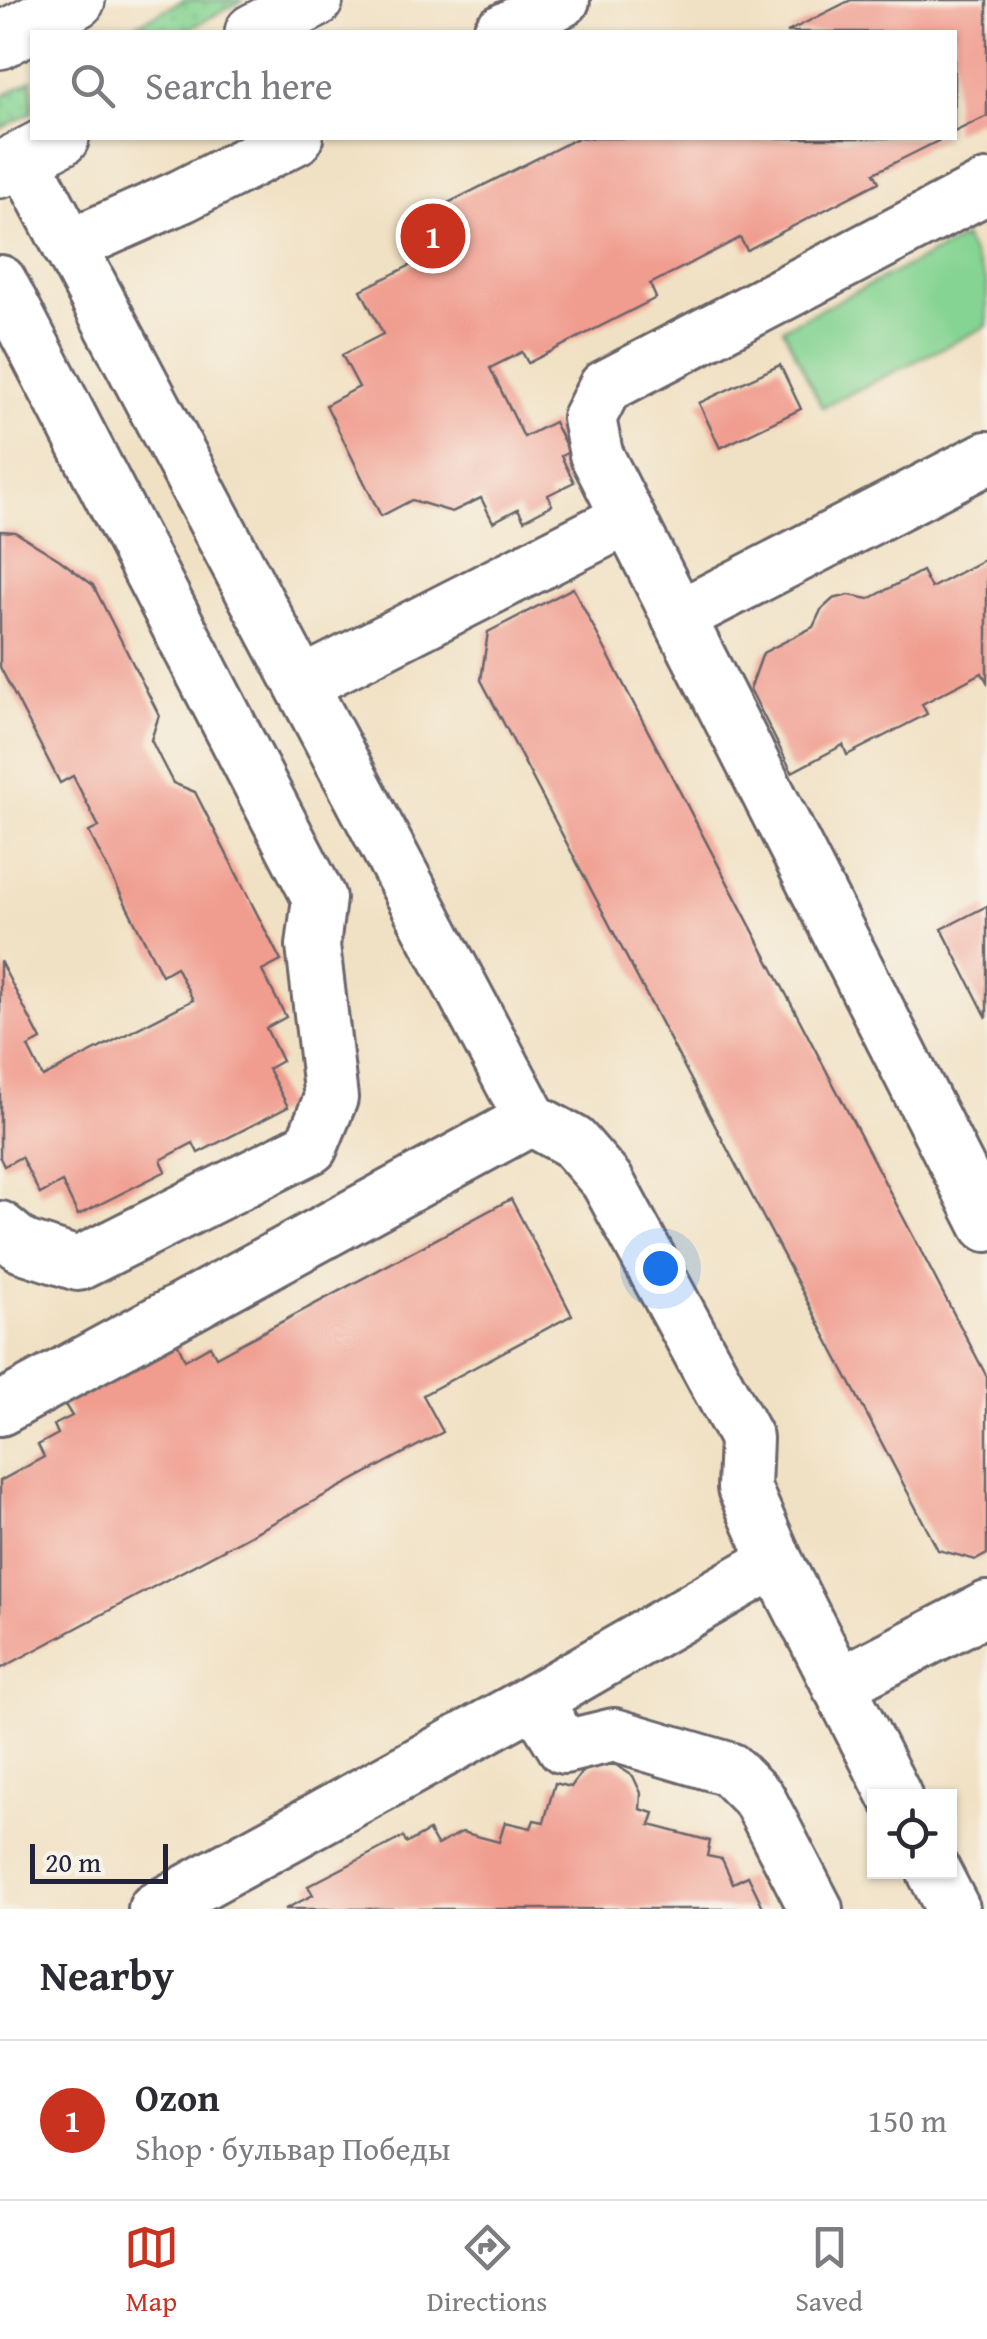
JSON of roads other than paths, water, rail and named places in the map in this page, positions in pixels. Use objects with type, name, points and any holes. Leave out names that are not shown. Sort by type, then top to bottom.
[{"type":"main road","points":[[0,41],[77,0]]},
{"type":"main road","points":[[257,30],[315,0]]},
{"type":"lane","points":[[504,30],[563,0]]},
{"type":"lane","points":[[69,246],[182,196],[292,140]]},
{"type":"lane","points":[[28,155],[69,246],[531,1120],[572,1142],[607,1181],[746,1438],[744,1488],[776,1561],[892,1789]]},
{"type":"lane","points":[[987,187],[605,387],[589,418],[596,454],[987,1225]]},
{"type":"lane","points":[[0,282],[18,362],[320,898],[312,946],[332,1098],[311,1147],[78,1264],[22,1246],[0,1228]]},
{"type":"lane","points":[[678,616],[987,458]]},
{"type":"lane","points":[[302,684],[628,518]]},
{"type":"lane","points":[[0,1408],[531,1120]]},
{"type":"lane","points":[[155,1909],[535,1700],[776,1561]]},
{"type":"lane","points":[[838,1685],[987,1608]]},
{"type":"lane","points":[[535,1700],[564,1748],[614,1735],[729,1770],[758,1799],[816,1909]]},
{"type":"lane","points":[[937,1879],[952,1909]]},
{"type":"place","name":"Ozon","points":[[433,236]]}]
